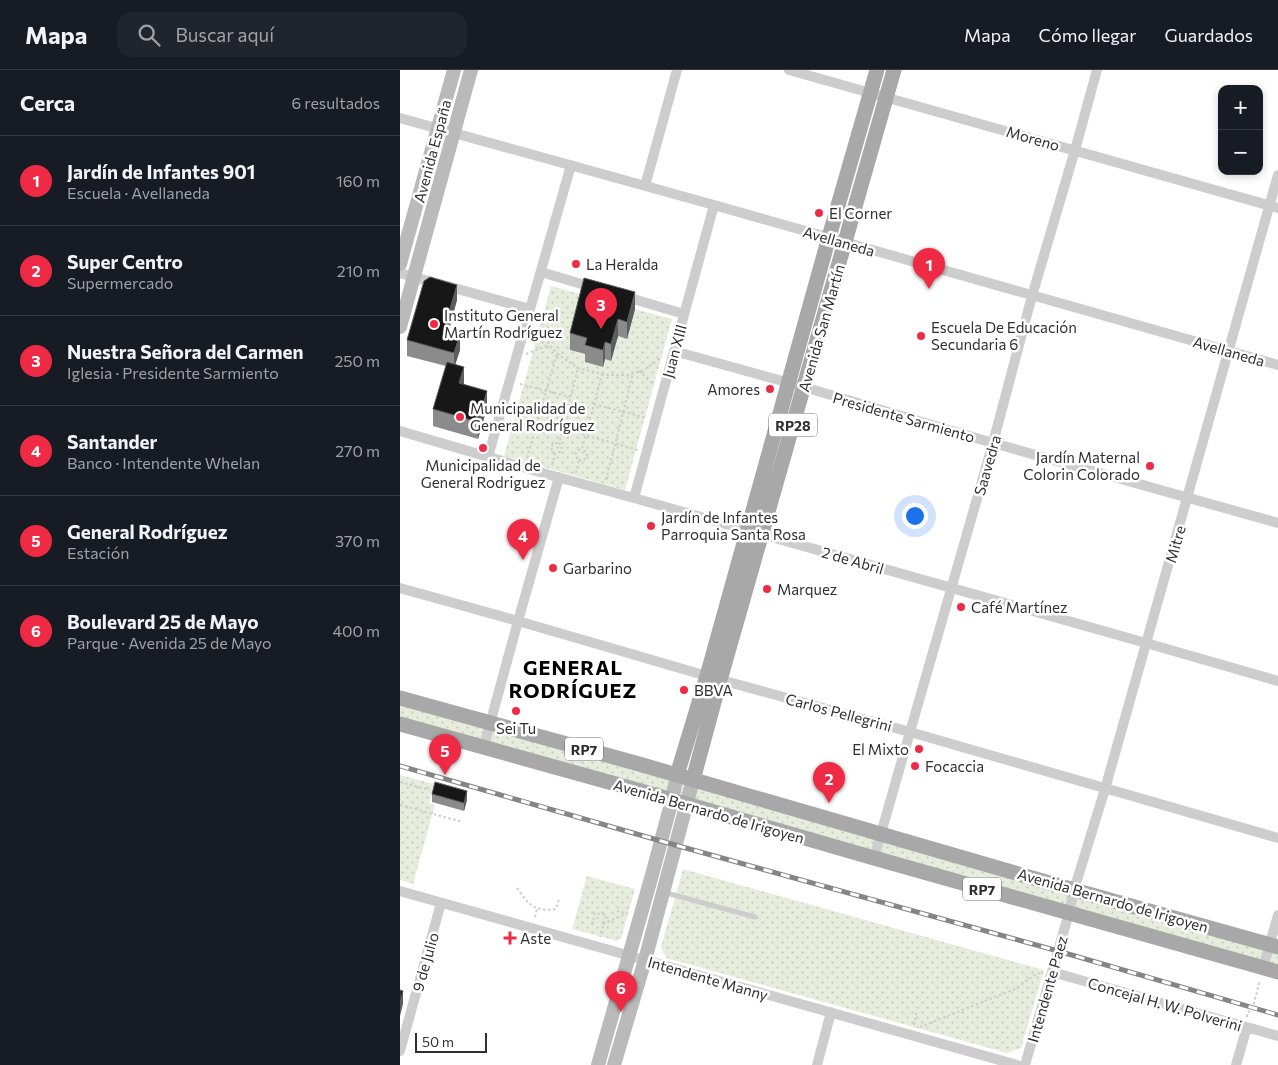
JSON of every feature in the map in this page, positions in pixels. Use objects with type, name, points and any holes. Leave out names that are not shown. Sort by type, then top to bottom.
[{"type":"main road","name":"Avenida España","points":[[400,264],[454,70]]},
{"type":"main road","name":"Avenida España","points":[[400,327],[471,70]]},
{"type":"main road","name":"Avenida San Martín","points":[[797,385],[829,238],[877,70]]},
{"type":"main road","name":"Avenida San Martín","points":[[643,907],[661,841],[679,802],[693,780],[714,678],[754,533],[797,385],[845,243],[894,70]]},
{"type":"main road","name":"Avenida San Martín","points":[[663,891],[675,846],[679,802],[677,775],[714,678]]},
{"type":"main road","name":"Avenida Bernardo de Irigoyen","points":[[400,698],[677,775],[1274,946]]},
{"type":"main road","name":"Avenida Bernardo de Irigoyen","points":[[400,724],[484,746],[1278,972]]},
{"type":"main road","name":"RP28","points":[[614,1065],[663,891]]},
{"type":"main road","name":"RP28","points":[[598,1065],[643,907]]},
{"type":"street","points":[[646,186],[677,70]]},
{"type":"street","name":"Moreno","points":[[789,70],[1273,206]]},
{"type":"street","name":"Saavedra","points":[[874,858],[952,588],[1032,296],[1097,70]]},
{"type":"street","name":"Avellaneda","points":[[400,118],[1278,365]]},
{"type":"street","points":[[488,457],[571,165]]},
{"type":"street","name":"Mitre","points":[[1069,913],[1228,351],[1273,206],[1278,175]]},
{"type":"street","name":"Juan XIII","points":[[634,498],[714,205]]},
{"type":"street","points":[[541,272],[684,314]]},
{"type":"street","points":[[400,273],[530,309]]},
{"type":"street","name":"Presidente Sarmiento","points":[[674,351],[993,443],[1278,522]]},
{"type":"street","name":"2 de Abril","points":[[400,431],[573,482],[1278,681]]},
{"type":"street","points":[[484,746],[518,621],[554,476]]},
{"type":"street","name":"Carlos Pellegrini","points":[[400,588],[1278,838]]},
{"type":"street","name":"Intendente Manny","points":[[400,891],[1016,1065]]},
{"type":"street","name":"9 de Julio","points":[[400,1051],[441,903]]},
{"type":"street","name":"Intendente Paez","points":[[1025,1065],[1069,913]]},
{"type":"street","points":[[1262,968],[1274,946],[1278,915]]},
{"type":"street","name":"Concejal H. W. Polverini","points":[[1052,972],[1278,1036]]},
{"type":"street","points":[[817,1065],[831,1012]]},
{"type":"street","points":[[1236,1065],[1247,1027]]},
{"type":"lane","points":[[663,891],[755,917]]},
{"type":"path","points":[[530,309],[539,312],[550,344],[558,353],[578,368],[606,375],[628,375],[644,370],[669,350],[674,351]]},
{"type":"path","points":[[516,359],[550,344]]},
{"type":"path","points":[[524,468],[558,353]]},
{"type":"path","points":[[558,443],[578,368]]},
{"type":"path","points":[[639,371],[662,393]]},
{"type":"path","points":[[603,490],[633,373]]},
{"type":"path","points":[[573,482],[579,460],[576,457],[576,453],[582,449],[602,374]]},
{"type":"path","points":[[510,381],[570,397]]},
{"type":"path","points":[[594,404],[655,420]]},
{"type":"path","points":[[501,412],[647,452]]},
{"type":"path","points":[[556,454],[552,451],[551,447],[554,443],[558,443]]},
{"type":"path","points":[[556,454],[562,449],[558,443]]},
{"type":"path","points":[[579,460],[584,460],[587,457],[587,453],[582,449]]},
{"type":"path","points":[[554,476],[556,454]]},
{"type":"path","points":[[400,782],[430,790]]},
{"type":"path","points":[[400,805],[463,822]]},
{"type":"path","points":[[517,888],[530,905],[537,909],[545,911],[556,909],[558,899]]},
{"type":"path","points":[[603,924],[643,907]]},
{"type":"path","points":[[535,917],[537,909]]},
{"type":"path","points":[[617,911],[626,913]]},
{"type":"path","points":[[592,925],[595,913],[606,915],[598,947]]},
{"type":"path","points":[[1247,1027],[1247,1014],[1255,1001],[1262,968]]},
{"type":"path","points":[[918,1010],[912,1030],[1015,989],[1036,974],[1052,972]]},
{"type":"green space","points":[[551,286],[584,295],[570,350],[587,355],[603,366],[618,336],[627,339],[635,309],[672,319],[625,490],[504,456]]},
{"type":"green space","points":[[400,698],[1278,947],[1278,972],[400,724]]},
{"type":"green space","points":[[400,775],[434,784],[429,803],[435,805],[413,884],[400,880]]},
{"type":"green space","points":[[683,869],[1044,970],[1021,1048],[1007,1053],[666,958],[661,947]]},
{"type":"green space","points":[[587,876],[635,889],[621,939],[617,941],[572,929]]},
{"type":"building","points":[[430,277],[457,285],[444,329],[460,334],[454,353],[407,340],[424,281]]},
{"type":"building","points":[[584,278],[635,292],[627,322],[618,319],[611,344],[605,342],[603,350],[585,345],[587,338],[570,333]]},
{"type":"building","points":[[447,362],[464,367],[459,383],[487,391],[478,422],[433,409]]},
{"type":"building","points":[[435,782],[467,791],[464,803],[432,794]]},
{"type":"building","points":[[400,990],[403,991],[400,1003]]},
{"type":"railway","points":[[400,766],[675,845],[1058,951],[1278,1015]]},
{"type":"place","name":"El Corner","points":[[819,213]]},
{"type":"place","name":"La Heralda","points":[[576,264]]},
{"type":"place","name":"Jardín de Infantes 901","points":[[929,289]]},
{"type":"place","name":"Instituto General Martín Rodríguez","points":[[434,324]]},
{"type":"place","name":"Nuestra Señora del Carmen","points":[[601,329]]},
{"type":"place","name":"Escuela De Educación Secundaria 6","points":[[921,336]]},
{"type":"place","name":"Amores","points":[[770,389]]},
{"type":"place","name":"Municipalidad de General Rodríguez","points":[[460,417]]},
{"type":"place","name":"Municipalidad de General Rodriguez","points":[[483,448]]},
{"type":"place","name":"Jardín Maternal Colorin Colorado","points":[[1150,466]]},
{"type":"place","name":"Jardín de Infantes Parroquia Santa Rosa","points":[[651,526]]},
{"type":"place","name":"Santander","points":[[523,560]]},
{"type":"place","name":"Garbarino","points":[[553,568]]},
{"type":"place","name":"Marquez","points":[[767,589]]},
{"type":"place","name":"Café Martínez","points":[[961,607]]},
{"type":"place","name":"BBVA","points":[[684,690]]},
{"type":"place","name":"Sei Tu","points":[[516,711]]},
{"type":"place","name":"El Mixto","points":[[919,749]]},
{"type":"place","name":"Focaccia","points":[[915,766]]},
{"type":"place","name":"General Rodríguez","points":[[445,775]]},
{"type":"place","name":"Super Centro","points":[[829,803]]},
{"type":"place","name":"Aste","points":[[510,938]]},
{"type":"place","name":"Boulevard 25 de Mayo","points":[[621,1012]]},
{"type":"district","name":"GENERAL RODRÍGUEZ","points":[[573,678]]}]
